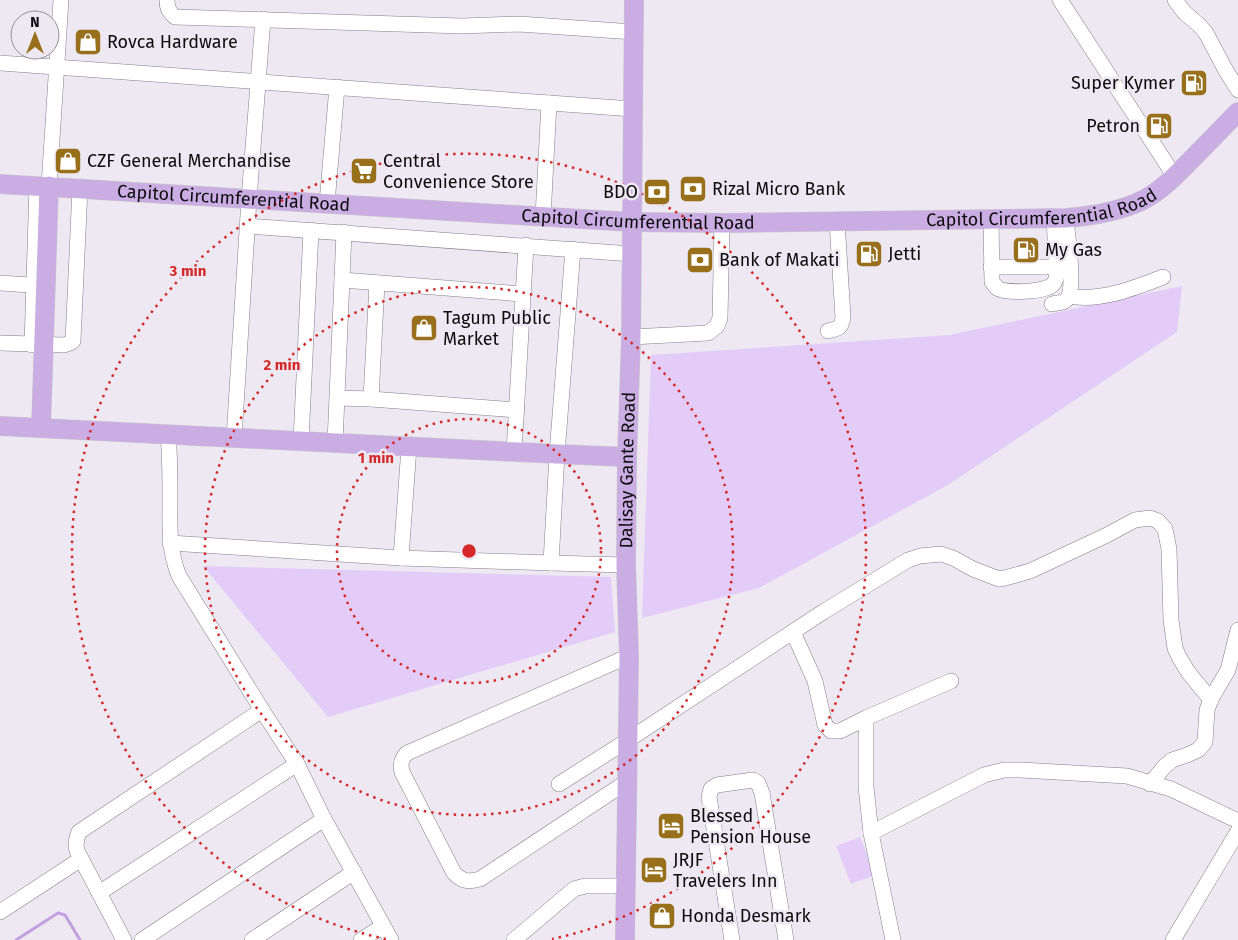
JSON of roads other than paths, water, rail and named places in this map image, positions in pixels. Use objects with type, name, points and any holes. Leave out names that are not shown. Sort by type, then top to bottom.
[{"type":"main road","name":"Dalisay Gante Road","points":[[625,940],[629,656],[626,565],[627,456],[631,337],[634,0]]},
{"type":"main road","name":"Capitol Circumferential Road","points":[[4,187],[43,186],[80,188],[632,222],[722,223],[1060,218],[1105,213],[1126,208],[1145,200],[1175,177],[1237,116]]},
{"type":"main road","points":[[40,428],[38,345],[43,186]]},
{"type":"main road","points":[[0,426],[627,456]]},
{"type":"street","points":[[43,186],[57,67],[61,0]]},
{"type":"street","points":[[167,0],[168,10],[175,17],[462,26],[519,24],[634,32]]},
{"type":"street","points":[[1060,0],[1175,177]]},
{"type":"street","points":[[1175,0],[1184,12],[1206,33],[1225,70],[1238,90]]},
{"type":"street","points":[[234,438],[249,199],[263,19]]},
{"type":"street","points":[[0,63],[633,109]]},
{"type":"street","points":[[328,203],[337,87]]},
{"type":"street","points":[[542,217],[549,103]]},
{"type":"street","points":[[0,343],[68,345],[73,340],[80,188]]},
{"type":"street","points":[[990,218],[992,282],[996,288],[1004,290],[1031,291],[1051,286],[1056,281],[1058,275],[1060,218]]},
{"type":"street","points":[[1052,304],[1064,302],[1068,299],[1072,282],[1060,218]]},
{"type":"street","points":[[828,331],[839,328],[843,318],[837,221]]},
{"type":"street","points":[[631,337],[708,333],[718,326],[720,318],[722,223]]},
{"type":"street","points":[[248,226],[632,254]]},
{"type":"street","points":[[301,441],[311,230]]},
{"type":"street","points":[[336,443],[344,232]]},
{"type":"street","points":[[514,452],[526,245]]},
{"type":"street","points":[[550,564],[573,249]]},
{"type":"street","points":[[991,267],[1057,267]]},
{"type":"street","points":[[1069,296],[1078,298],[1101,296],[1163,277]]},
{"type":"street","points":[[342,280],[522,294]]},
{"type":"street","points":[[0,283],[40,285]]},
{"type":"street","points":[[371,399],[377,283]]},
{"type":"street","points":[[338,398],[517,410]]},
{"type":"street","points":[[168,435],[170,543],[173,563],[179,576],[297,764],[324,819],[392,940]]},
{"type":"street","points":[[401,558],[409,447]]},
{"type":"street","points":[[559,784],[793,632],[908,560],[920,556],[941,554],[999,579],[1005,578],[1030,571],[1135,520],[1150,518],[1158,520],[1166,529],[1170,560],[1171,620],[1175,648],[1188,672],[1211,700]]},
{"type":"street","points":[[170,543],[401,558],[626,565]]},
{"type":"street","points":[[1150,784],[1172,760],[1198,750],[1204,742],[1211,700],[1228,670],[1238,630]]},
{"type":"street","points":[[793,632],[815,681],[825,725],[831,730],[840,730],[951,681]]},
{"type":"street","points":[[628,781],[480,879],[472,881],[461,880],[454,874],[402,772],[401,766],[402,758],[407,753],[629,656]]},
{"type":"street","points":[[124,940],[81,859],[75,844],[79,832],[262,710]]},
{"type":"street","points":[[866,718],[866,787],[871,833],[893,940]]},
{"type":"street","points":[[99,893],[297,764]]},
{"type":"street","points":[[871,833],[984,775],[1004,770],[1127,776],[1171,789],[1238,820]]},
{"type":"street","points":[[732,940],[709,797],[711,789],[717,785],[753,780],[758,783],[762,793],[786,940]]},
{"type":"street","points":[[142,940],[324,819]]},
{"type":"street","points":[[1173,940],[1238,831]]},
{"type":"street","points":[[0,912],[81,859]]},
{"type":"street","points":[[252,940],[354,872]]},
{"type":"street","points":[[514,940],[574,889],[585,886],[626,886]]},
{"type":"street","points":[[361,940],[383,926]]},
{"type":"waterway","points":[[16,940],[58,913],[65,915],[80,940]]},
{"type":"place","name":"Rovca Hardware","points":[[88,42]]},
{"type":"place","name":"Super Kymer","points":[[1194,83]]},
{"type":"place","name":"Petron","points":[[1159,126]]},
{"type":"place","name":"CZF General Merchandise","points":[[68,161]]},
{"type":"place","name":"Central Convenience Store","points":[[364,171]]},
{"type":"place","name":"Rizal Micro Bank","points":[[693,189]]},
{"type":"place","name":"BDO","points":[[657,192]]},
{"type":"place","name":"My Gas","points":[[1026,250]]},
{"type":"place","name":"Jetti","points":[[869,254]]},
{"type":"place","name":"Bank of Makati","points":[[700,260]]},
{"type":"place","name":"Tagum Public Market","points":[[424,328]]},
{"type":"place","name":"Blessed Pension House","points":[[671,826]]},
{"type":"place","name":"JRJF Travelers Inn","points":[[654,870]]},
{"type":"place","name":"Honda Desmark","points":[[662,916]]}]
